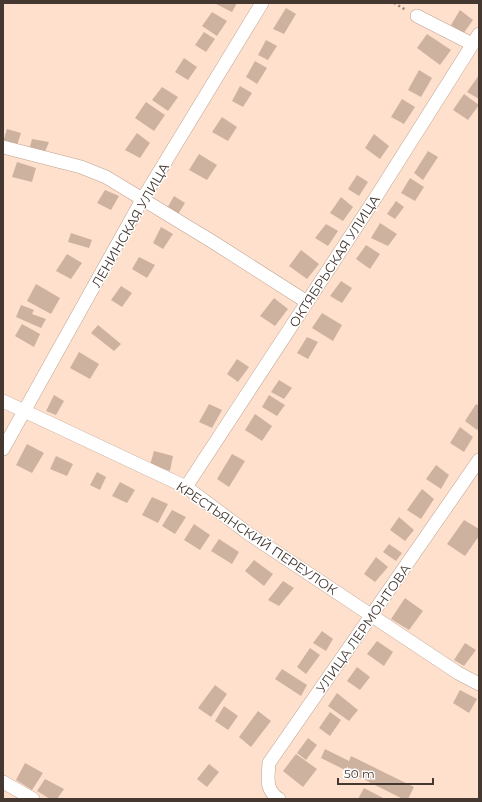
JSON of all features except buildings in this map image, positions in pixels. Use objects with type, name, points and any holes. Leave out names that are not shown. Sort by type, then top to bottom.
[{"type":"street","name":"ЛЕНИНСКАЯ УЛИЦА","points":[[3,449],[142,200],[262,3]]},
{"type":"street","points":[[417,16],[476,39]]},
{"type":"street","name":"ОКТЯБРЬСКАЯ УЛИЦА","points":[[186,487],[476,39]]},
{"type":"street","points":[[3,147],[81,167],[106,177],[213,242],[307,302]]},
{"type":"street","name":"КРЕСТЬЯНСКИЙ ПЕРЕУЛОК","points":[[3,401],[186,487],[249,534],[458,673],[479,684]]},
{"type":"street","name":"УЛИЦА ЛЕРМОНТОВА","points":[[279,799],[272,794],[268,783],[269,763],[479,460]]},
{"type":"street","points":[[3,782],[33,799]]}]
